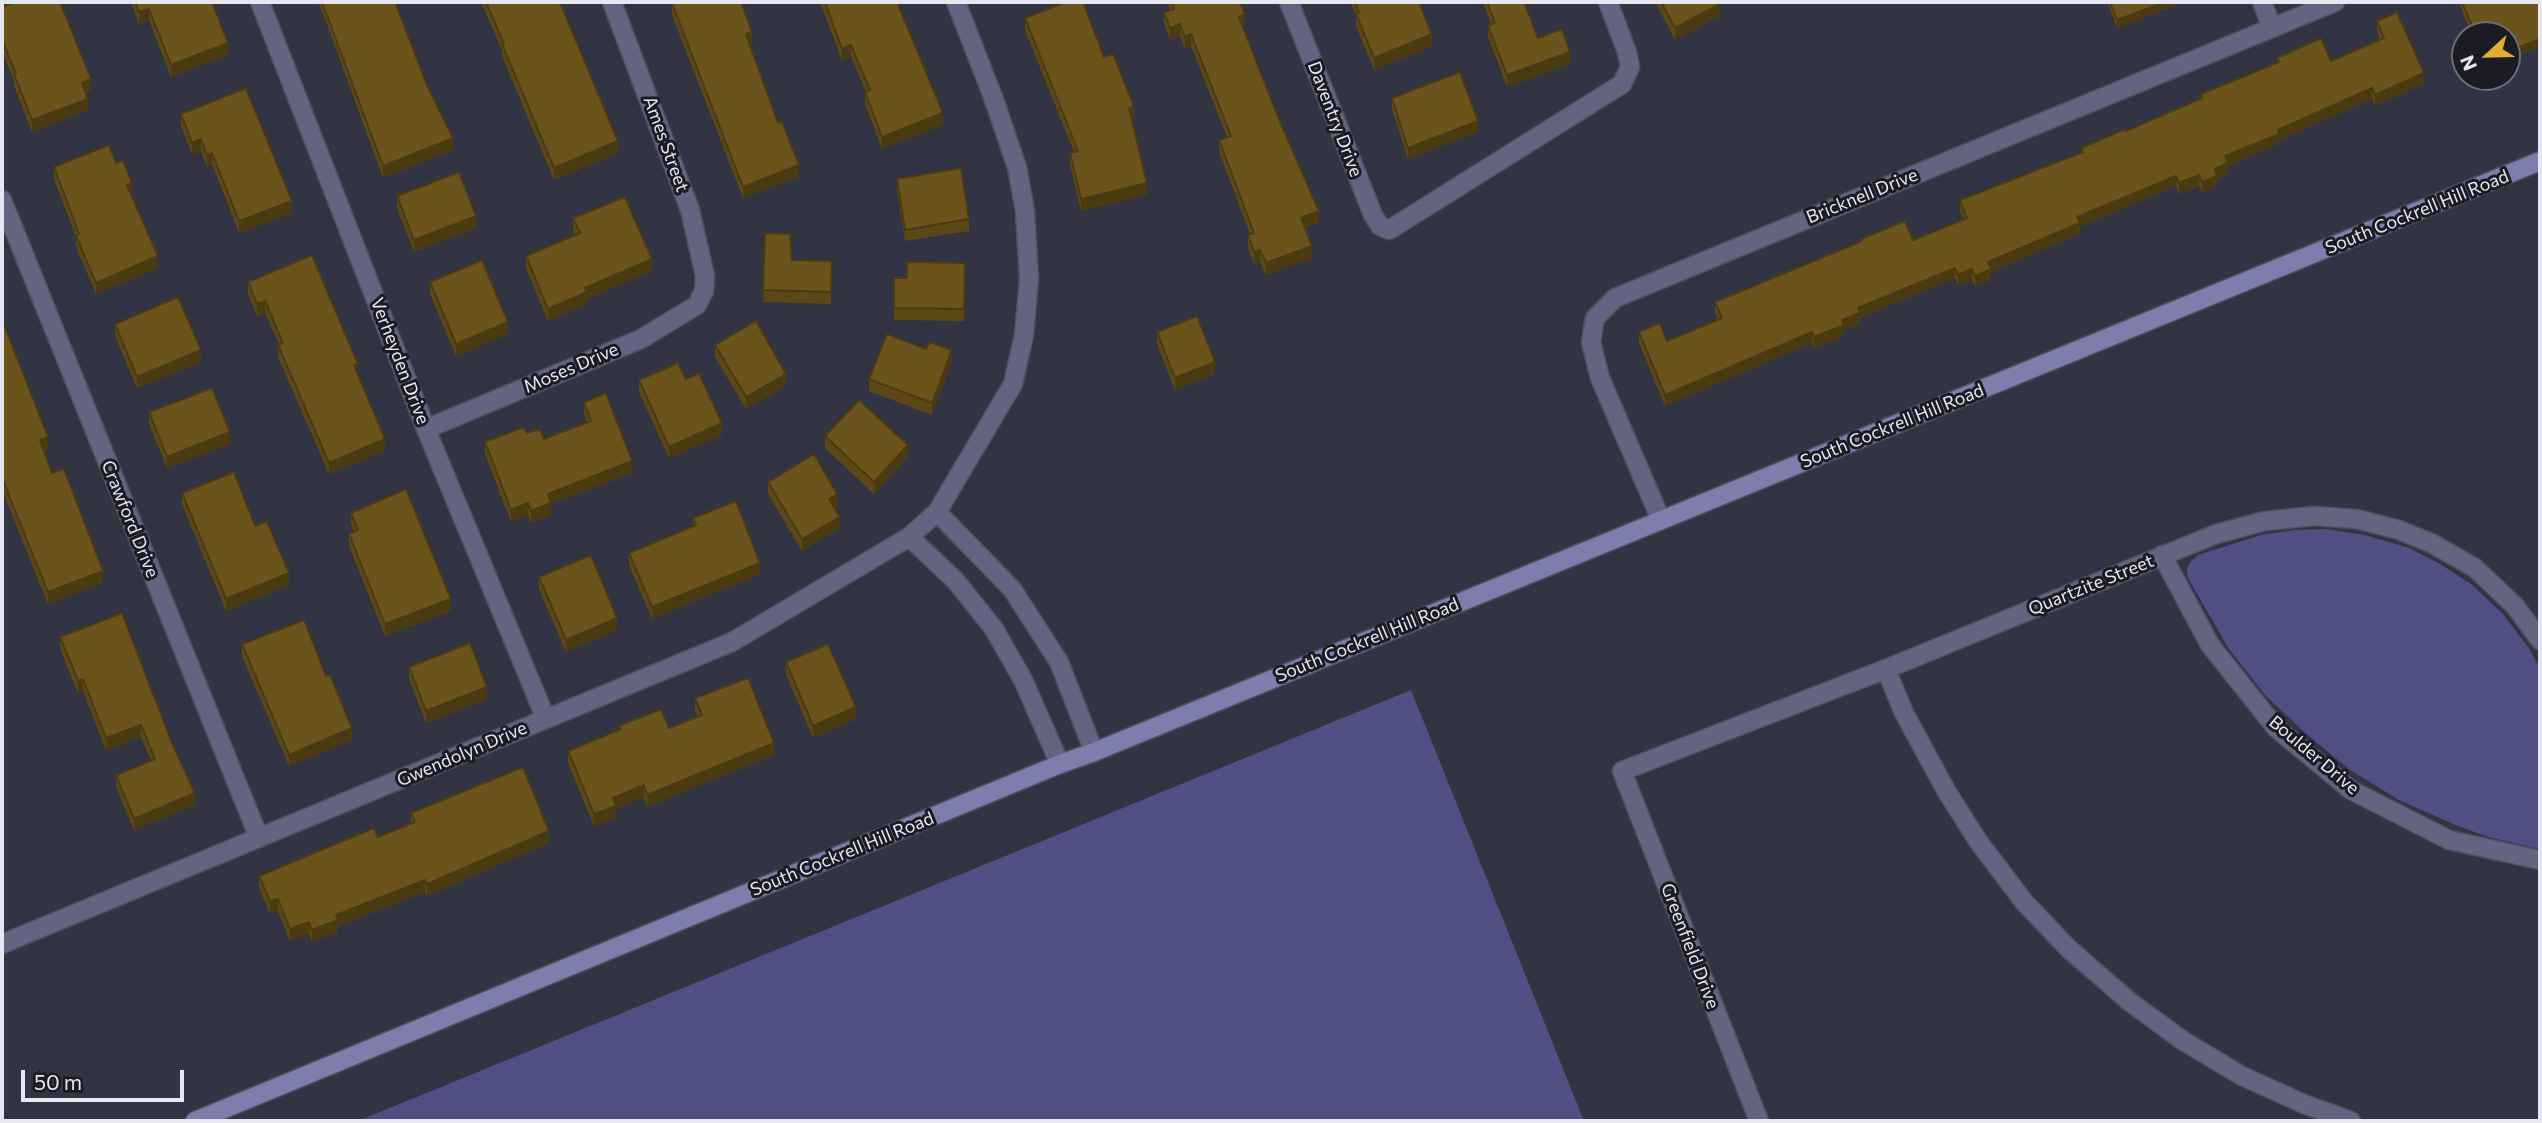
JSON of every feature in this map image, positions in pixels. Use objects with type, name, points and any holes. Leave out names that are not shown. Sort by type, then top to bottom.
[{"type":"main road","name":"South Cockrell Hill Road","points":[[195,1121],[1060,764],[2540,161]]},
{"type":"street","name":"Verheyden Drive","points":[[260,2],[426,429],[546,719]]},
{"type":"street","name":"Ames Street","points":[[612,2],[690,210],[705,276],[704,291]]},
{"type":"street","name":"Gwendolyn Drive","points":[[2,944],[732,642],[909,537],[937,512],[1013,384],[1024,335],[1029,279],[1025,211],[1017,167],[956,2]]},
{"type":"street","name":"Daventry Drive","points":[[1289,2],[1373,215],[1380,226],[1389,230],[1622,85],[1630,67],[1628,52],[1608,2]]},
{"type":"street","points":[[2262,2],[2272,27]]},
{"type":"street","name":"Bricknell Drive","points":[[1661,520],[1600,378],[1591,342],[1595,318],[1615,298],[2335,2]]},
{"type":"street","name":"Crawford Drive","points":[[2,200],[259,838]]},
{"type":"street","name":"Moses Drive","points":[[426,429],[641,339],[697,305],[704,291]]},
{"type":"street","points":[[937,512],[1013,589],[1059,662],[1094,752]]},
{"type":"street","name":"Quartzite Street","points":[[1622,771],[1886,668],[2216,534],[2265,521],[2314,516],[2357,519],[2421,538],[2475,568],[2515,606],[2540,640]]},
{"type":"street","points":[[909,537],[954,580],[994,629],[1023,680],[1060,764]]},
{"type":"street","name":"Boulder Drive","points":[[2162,555],[2210,645],[2276,728],[2351,790],[2449,840],[2540,860]]},
{"type":"street","points":[[1886,668],[1904,713],[1947,792],[1978,841],[2025,902],[2069,949],[2130,1002],[2182,1040],[2242,1076],[2304,1104],[2351,1121]]},
{"type":"street","name":"Greenfield Drive","points":[[1622,771],[1759,1121]]},
{"type":"shaded area","points":[[2326,529],[2365,535],[2409,548],[2440,564],[2471,584],[2503,614],[2528,647],[2540,668],[2540,849],[2488,837],[2453,824],[2399,800],[2350,770],[2265,695],[2229,649],[2188,578],[2187,569],[2191,561],[2198,555],[2261,535]]},
{"type":"shaded area","points":[[1411,690],[1584,1121],[358,1121]]},
{"type":"building","points":[[15,2],[60,2],[91,79],[82,83],[88,99],[32,120],[2,40],[2,7]]},
{"type":"building","points":[[135,2],[212,2],[228,43],[171,65],[149,9],[139,12]]},
{"type":"building","points":[[322,2],[395,2],[427,85],[453,138],[383,166]]},
{"type":"building","points":[[486,2],[560,2],[618,141],[554,168]]},
{"type":"building","points":[[741,2],[752,32],[746,34],[778,123],[782,121],[799,165],[743,187],[672,3]]},
{"type":"building","points":[[825,2],[897,2],[943,113],[882,137],[865,92],[870,90],[851,45],[842,49]]},
{"type":"building","points":[[1066,2],[1083,2],[1104,57],[1113,54],[1134,106],[1129,108],[1147,183],[1081,199],[1070,153],[1078,151],[1025,18]]},
{"type":"building","points":[[1172,2],[1240,2],[1245,14],[1239,17],[1319,211],[1301,218],[1312,246],[1266,263],[1260,250],[1254,252],[1248,235],[1254,233],[1219,140],[1231,136],[1191,34],[1185,37],[1180,24],[1170,28],[1164,12],[1174,9]]},
{"type":"building","points":[[1355,2],[1419,2],[1432,34],[1374,58],[1356,14],[1359,13]]},
{"type":"building","points":[[1487,2],[1524,2],[1538,38],[1562,29],[1570,52],[1507,75],[1488,26],[1495,23]]},
{"type":"building","points":[[1661,2],[1719,2],[1720,4],[1675,28]]},
{"type":"building","points":[[2110,2],[2165,2],[2117,20]]},
{"type":"building","points":[[2462,2],[2540,2],[2540,39],[2521,46],[2521,21],[2470,21]]},
{"type":"building","points":[[2397,12],[2424,73],[2375,95],[2372,88],[2278,130],[2279,134],[2225,156],[2228,163],[2215,169],[2217,176],[2202,182],[2199,175],[2179,183],[2176,176],[2077,217],[2080,223],[1988,262],[1991,269],[1975,276],[1972,269],[1958,275],[1955,268],[1858,308],[1860,313],[1842,320],[1844,325],[1814,337],[1812,332],[1665,395],[1639,332],[1660,323],[1667,341],[1722,318],[1715,302],[1862,241],[1861,239],[1905,221],[1913,240],[1967,218],[1960,200],[2083,152],[2081,148],[2202,98],[2201,94],[2279,62],[2277,58],[2321,38],[2331,61],[2384,38],[2377,21]]},
{"type":"building","points":[[1460,72],[1478,121],[1408,148],[1392,98]]},
{"type":"building","points":[[246,88],[292,201],[239,221],[212,153],[207,155],[201,139],[192,143],[181,114]]},
{"type":"building","points":[[109,145],[116,163],[123,160],[132,183],[127,185],[158,256],[96,283],[76,236],[79,234],[54,167]]},
{"type":"building","points":[[961,168],[969,219],[905,230],[897,179]]},
{"type":"building","points":[[459,172],[476,216],[414,240],[397,196]]},
{"type":"building","points":[[625,197],[652,259],[585,288],[587,292],[548,309],[526,256],[580,233],[573,218]]},
{"type":"building","points":[[765,233],[790,234],[792,260],[832,261],[831,292],[763,290]]},
{"type":"building","points":[[312,255],[358,364],[354,365],[385,439],[329,463],[278,345],[283,343],[265,301],[257,304],[248,282]]},
{"type":"building","points":[[482,260],[508,322],[456,344],[430,282]]},
{"type":"building","points":[[907,262],[965,263],[964,309],[894,308],[894,278],[907,278]]},
{"type":"building","points":[[178,297],[201,350],[137,377],[115,324]]},
{"type":"building","points":[[1197,316],[1215,362],[1175,378],[1157,332]]},
{"type":"building","points":[[2,319],[48,437],[40,440],[52,473],[64,469],[103,571],[48,592],[2,478]]},
{"type":"building","points":[[756,321],[786,374],[746,397],[715,345]]},
{"type":"building","points":[[887,334],[926,349],[929,342],[952,350],[932,403],[869,379]]},
{"type":"building","points":[[678,363],[686,379],[699,373],[722,423],[669,447],[639,380]]},
{"type":"building","points":[[212,388],[230,432],[167,457],[149,412]]},
{"type":"building","points":[[606,393],[632,461],[548,494],[551,503],[531,511],[528,503],[511,510],[485,442],[524,427],[527,433],[540,429],[544,439],[591,421],[584,402]]},
{"type":"building","points":[[859,400],[908,445],[874,482],[825,436]]},
{"type":"building","points":[[814,454],[837,494],[829,499],[840,517],[802,539],[768,482]]},
{"type":"building","points":[[234,472],[255,526],[267,521],[289,573],[226,599],[182,493]]},
{"type":"building","points":[[406,489],[451,599],[385,624],[349,534],[358,530],[351,513]]},
{"type":"building","points":[[736,501],[760,563],[652,607],[629,553],[696,525],[693,518]]},
{"type":"building","points":[[591,555],[617,618],[566,640],[539,577]]},
{"type":"building","points":[[122,613],[172,743],[195,793],[134,819],[116,775],[155,759],[141,725],[106,738],[83,679],[78,681],[60,637]]},
{"type":"building","points":[[304,620],[326,676],[330,675],[352,728],[289,755],[242,644]]},
{"type":"building","points":[[470,643],[487,687],[426,711],[409,667]]},
{"type":"building","points":[[828,644],[856,707],[813,726],[786,662]]},
{"type":"building","points":[[748,678],[774,743],[647,795],[644,785],[613,798],[616,806],[594,814],[568,751],[661,709],[669,728],[702,715],[695,698]]},
{"type":"building","points":[[523,767],[549,831],[427,884],[425,880],[336,915],[338,920],[312,930],[309,922],[290,929],[278,899],[270,902],[259,876],[374,828],[378,837],[415,822],[411,813]]}]
